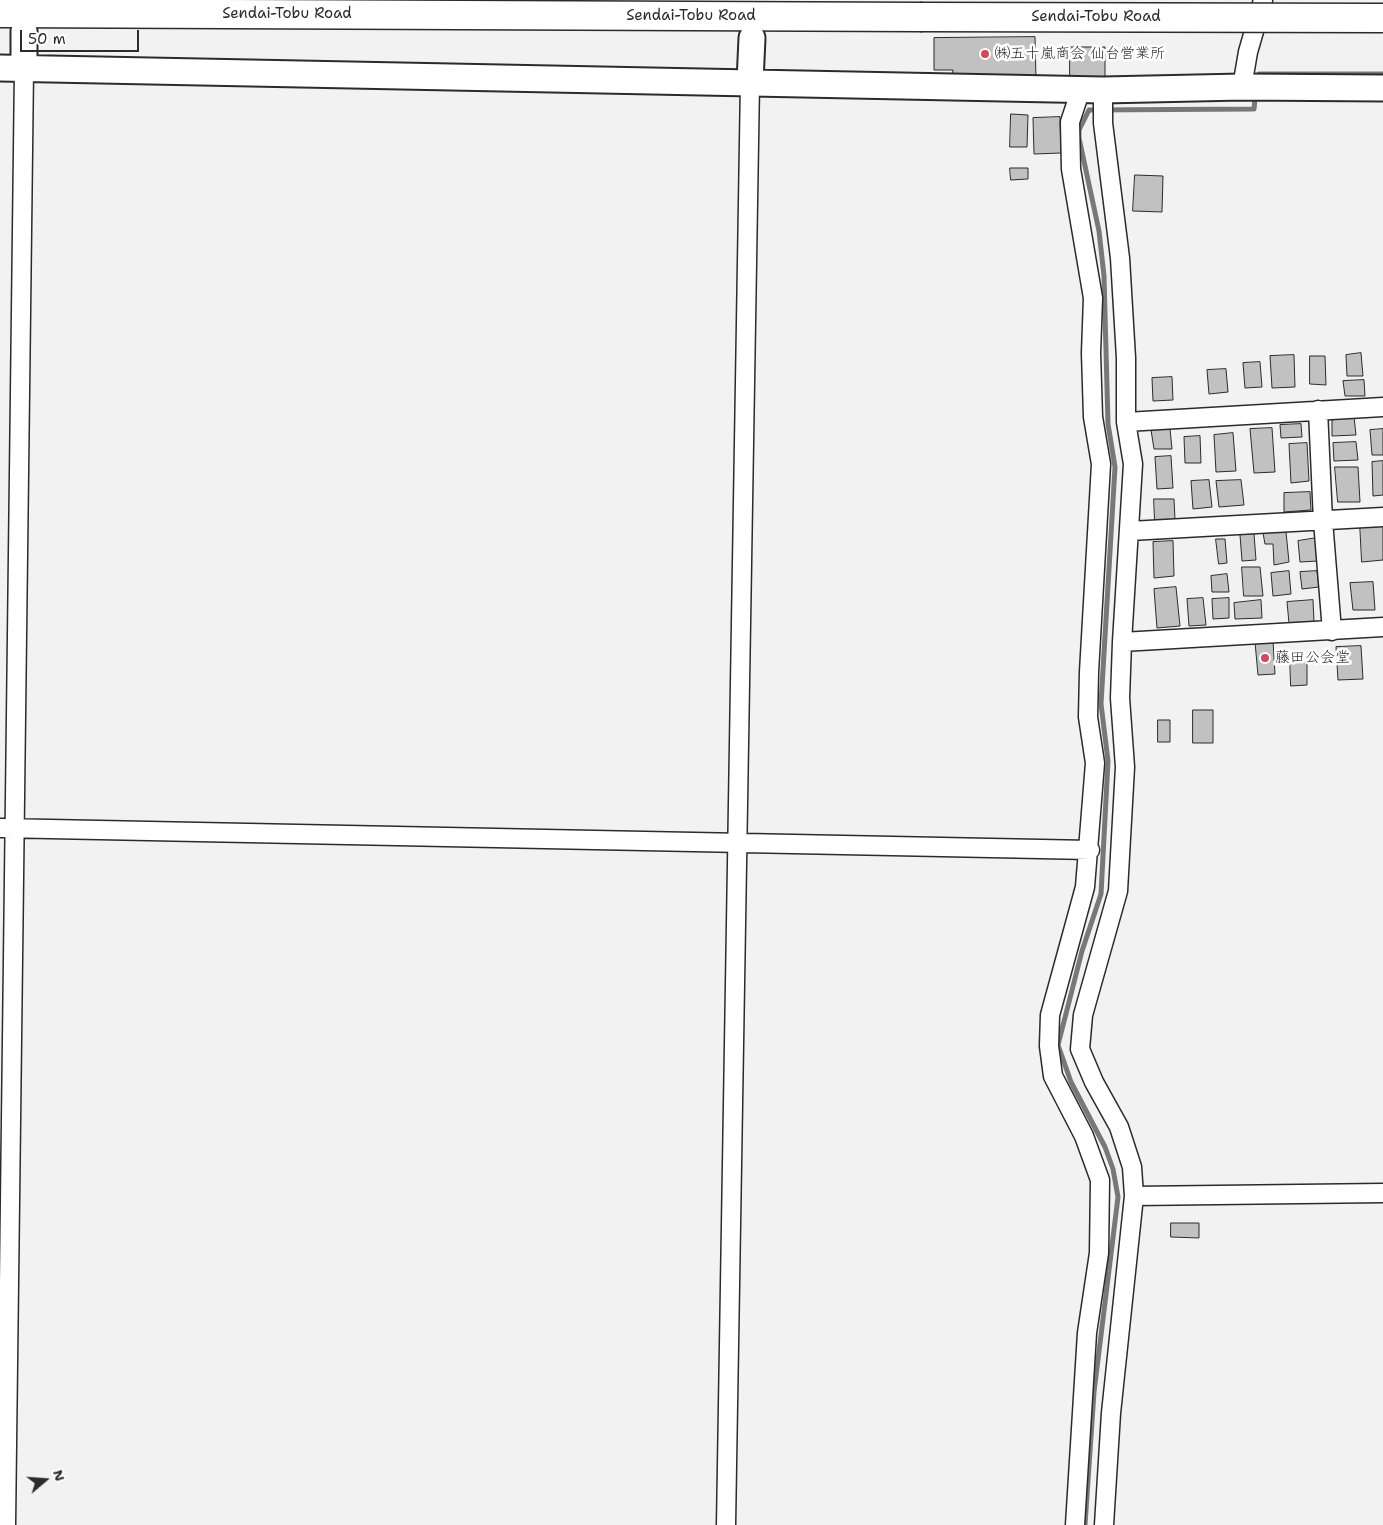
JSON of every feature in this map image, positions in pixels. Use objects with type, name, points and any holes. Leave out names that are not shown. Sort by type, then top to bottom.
[{"type":"highway","name":"Sendai-Tobu Road","points":[[0,12],[1383,18]]},
{"type":"street","points":[[1242,87],[1248,52],[1263,0]]},
{"type":"street","points":[[6,1525],[12,68],[24,31]]},
{"type":"street","points":[[726,1525],[752,38]]},
{"type":"street","points":[[12,68],[750,82],[1096,92],[1242,87],[1383,88]]},
{"type":"street","points":[[1096,92],[1103,123],[1120,258],[1126,358],[1126,422],[1133,464],[1120,698],[1125,766],[1118,891],[1083,1015],[1080,1049],[1094,1082],[1119,1128],[1132,1167],[1134,1196],[1111,1413],[1104,1525]]},
{"type":"street","points":[[1075,1525],[1087,1333],[1099,1253],[1100,1180],[1084,1136],[1053,1076],[1048,1046],[1050,1015],[1085,887],[1090,850],[1095,763],[1088,717],[1101,464],[1093,417],[1091,352],[1093,298],[1071,169],[1070,122],[1096,92]]},
{"type":"street","points":[[1126,422],[1383,406]]},
{"type":"street","points":[[1318,410],[1323,520],[1332,631]]},
{"type":"street","points":[[1130,531],[1383,517]]},
{"type":"street","points":[[1122,642],[1383,627]]},
{"type":"street","points":[[8,828],[1090,850]]},
{"type":"street","points":[[1134,1196],[1383,1193]]},
{"type":"building","name":"㈱五十嵐商会 仙台営業所","points":[[1035,37],[1036,79],[952,79],[953,70],[934,70],[934,38]]},
{"type":"building","points":[[1070,47],[1105,47],[1105,77],[1070,77]]},
{"type":"building","points":[[1011,114],[1028,115],[1027,147],[1010,147]]},
{"type":"building","points":[[1060,117],[1061,153],[1034,154],[1033,118]]},
{"type":"building","points":[[1010,168],[1028,168],[1028,179],[1011,180]]},
{"type":"building","points":[[1135,175],[1163,176],[1162,212],[1133,211]]},
{"type":"building","points":[[1361,353],[1363,376],[1347,376],[1346,355]]},
{"type":"building","points":[[1294,355],[1295,387],[1272,388],[1270,356]]},
{"type":"building","points":[[1310,356],[1325,356],[1326,385],[1310,384]]},
{"type":"building","points":[[1260,362],[1262,387],[1245,388],[1243,363]]},
{"type":"building","points":[[1226,369],[1228,392],[1209,394],[1207,370]]},
{"type":"building","points":[[1172,377],[1173,400],[1153,401],[1152,378]]},
{"type":"building","points":[[1364,380],[1365,396],[1345,396],[1343,381]]},
{"type":"building","points":[[1354,417],[1356,435],[1332,436],[1332,418]]},
{"type":"building","points":[[1301,424],[1302,437],[1281,438],[1280,425]]},
{"type":"building","points":[[1272,428],[1275,472],[1254,473],[1250,429]]},
{"type":"building","points":[[1170,429],[1172,449],[1154,449],[1151,430]]},
{"type":"building","points":[[1383,429],[1383,455],[1372,455],[1370,430]]},
{"type":"building","points":[[1233,433],[1236,471],[1216,472],[1214,435]]},
{"type":"building","points":[[1200,436],[1201,463],[1185,463],[1184,437]]},
{"type":"building","points":[[1356,442],[1358,460],[1334,461],[1333,443]]},
{"type":"building","points":[[1307,443],[1309,481],[1291,483],[1289,444]]},
{"type":"building","points":[[1171,456],[1173,488],[1157,489],[1155,457]]},
{"type":"building","points":[[1383,461],[1383,495],[1373,496],[1372,462]]},
{"type":"building","points":[[1335,467],[1358,467],[1360,502],[1338,502]]},
{"type":"building","points":[[1209,480],[1212,507],[1193,509],[1191,481]]},
{"type":"building","points":[[1241,480],[1244,505],[1219,507],[1216,481]]},
{"type":"building","points":[[1310,492],[1311,510],[1284,512],[1284,493]]},
{"type":"building","points":[[1154,499],[1174,499],[1175,520],[1155,521]]},
{"type":"building","points":[[1360,523],[1383,523],[1383,560],[1362,562]]},
{"type":"building","points":[[1286,532],[1289,562],[1274,565],[1273,544],[1265,544],[1263,533]]},
{"type":"building","points":[[1254,534],[1256,560],[1242,561],[1240,535]]},
{"type":"building","points":[[1317,538],[1318,561],[1300,562],[1298,541]]},
{"type":"building","points":[[1216,539],[1225,539],[1227,563],[1219,564]]},
{"type":"building","points":[[1173,541],[1174,576],[1154,578],[1153,542]]},
{"type":"building","points":[[1242,567],[1260,567],[1263,596],[1244,596]]},
{"type":"building","points":[[1289,571],[1291,594],[1273,596],[1271,573]]},
{"type":"building","points":[[1317,571],[1319,587],[1302,589],[1300,572]]},
{"type":"building","points":[[1227,574],[1229,592],[1212,592],[1211,576]]},
{"type":"building","points":[[1373,582],[1375,610],[1353,610],[1350,583]]},
{"type":"building","points":[[1176,587],[1180,626],[1157,628],[1154,589]]},
{"type":"building","points":[[1203,598],[1206,625],[1189,626],[1187,599]]},
{"type":"building","points":[[1229,598],[1229,618],[1213,619],[1212,599]]},
{"type":"building","points":[[1261,600],[1262,618],[1235,619],[1234,603]]},
{"type":"building","points":[[1313,600],[1314,622],[1289,623],[1287,602]]},
{"type":"building","name":"藤田公会堂","points":[[1273,641],[1275,674],[1258,675],[1255,642]]},
{"type":"building","points":[[1361,646],[1363,679],[1338,680],[1336,647]]},
{"type":"building","points":[[1290,657],[1307,657],[1307,685],[1291,686]]},
{"type":"building","points":[[1193,710],[1213,710],[1213,743],[1193,743]]},
{"type":"building","points":[[1158,720],[1170,720],[1170,742],[1158,742]]},
{"type":"building","points":[[1171,1223],[1199,1223],[1199,1238],[1171,1237]]},
{"type":"waterway","points":[[1259,74],[1383,74]]},
{"type":"waterway","points":[[1085,1525],[1094,1392],[1118,1197],[1113,1169],[1105,1147],[1071,1082],[1058,1045],[1082,951],[1101,894],[1108,761],[1101,704],[1115,467],[1108,424],[1104,276],[1099,231],[1079,138],[1079,130],[1089,110],[1254,109],[1255,99]]},
{"type":"place","name":"㈱五十嵐商会 仙台営業所","points":[[985,54]]},
{"type":"place","name":"藤田公会堂","points":[[1265,658]]}]
